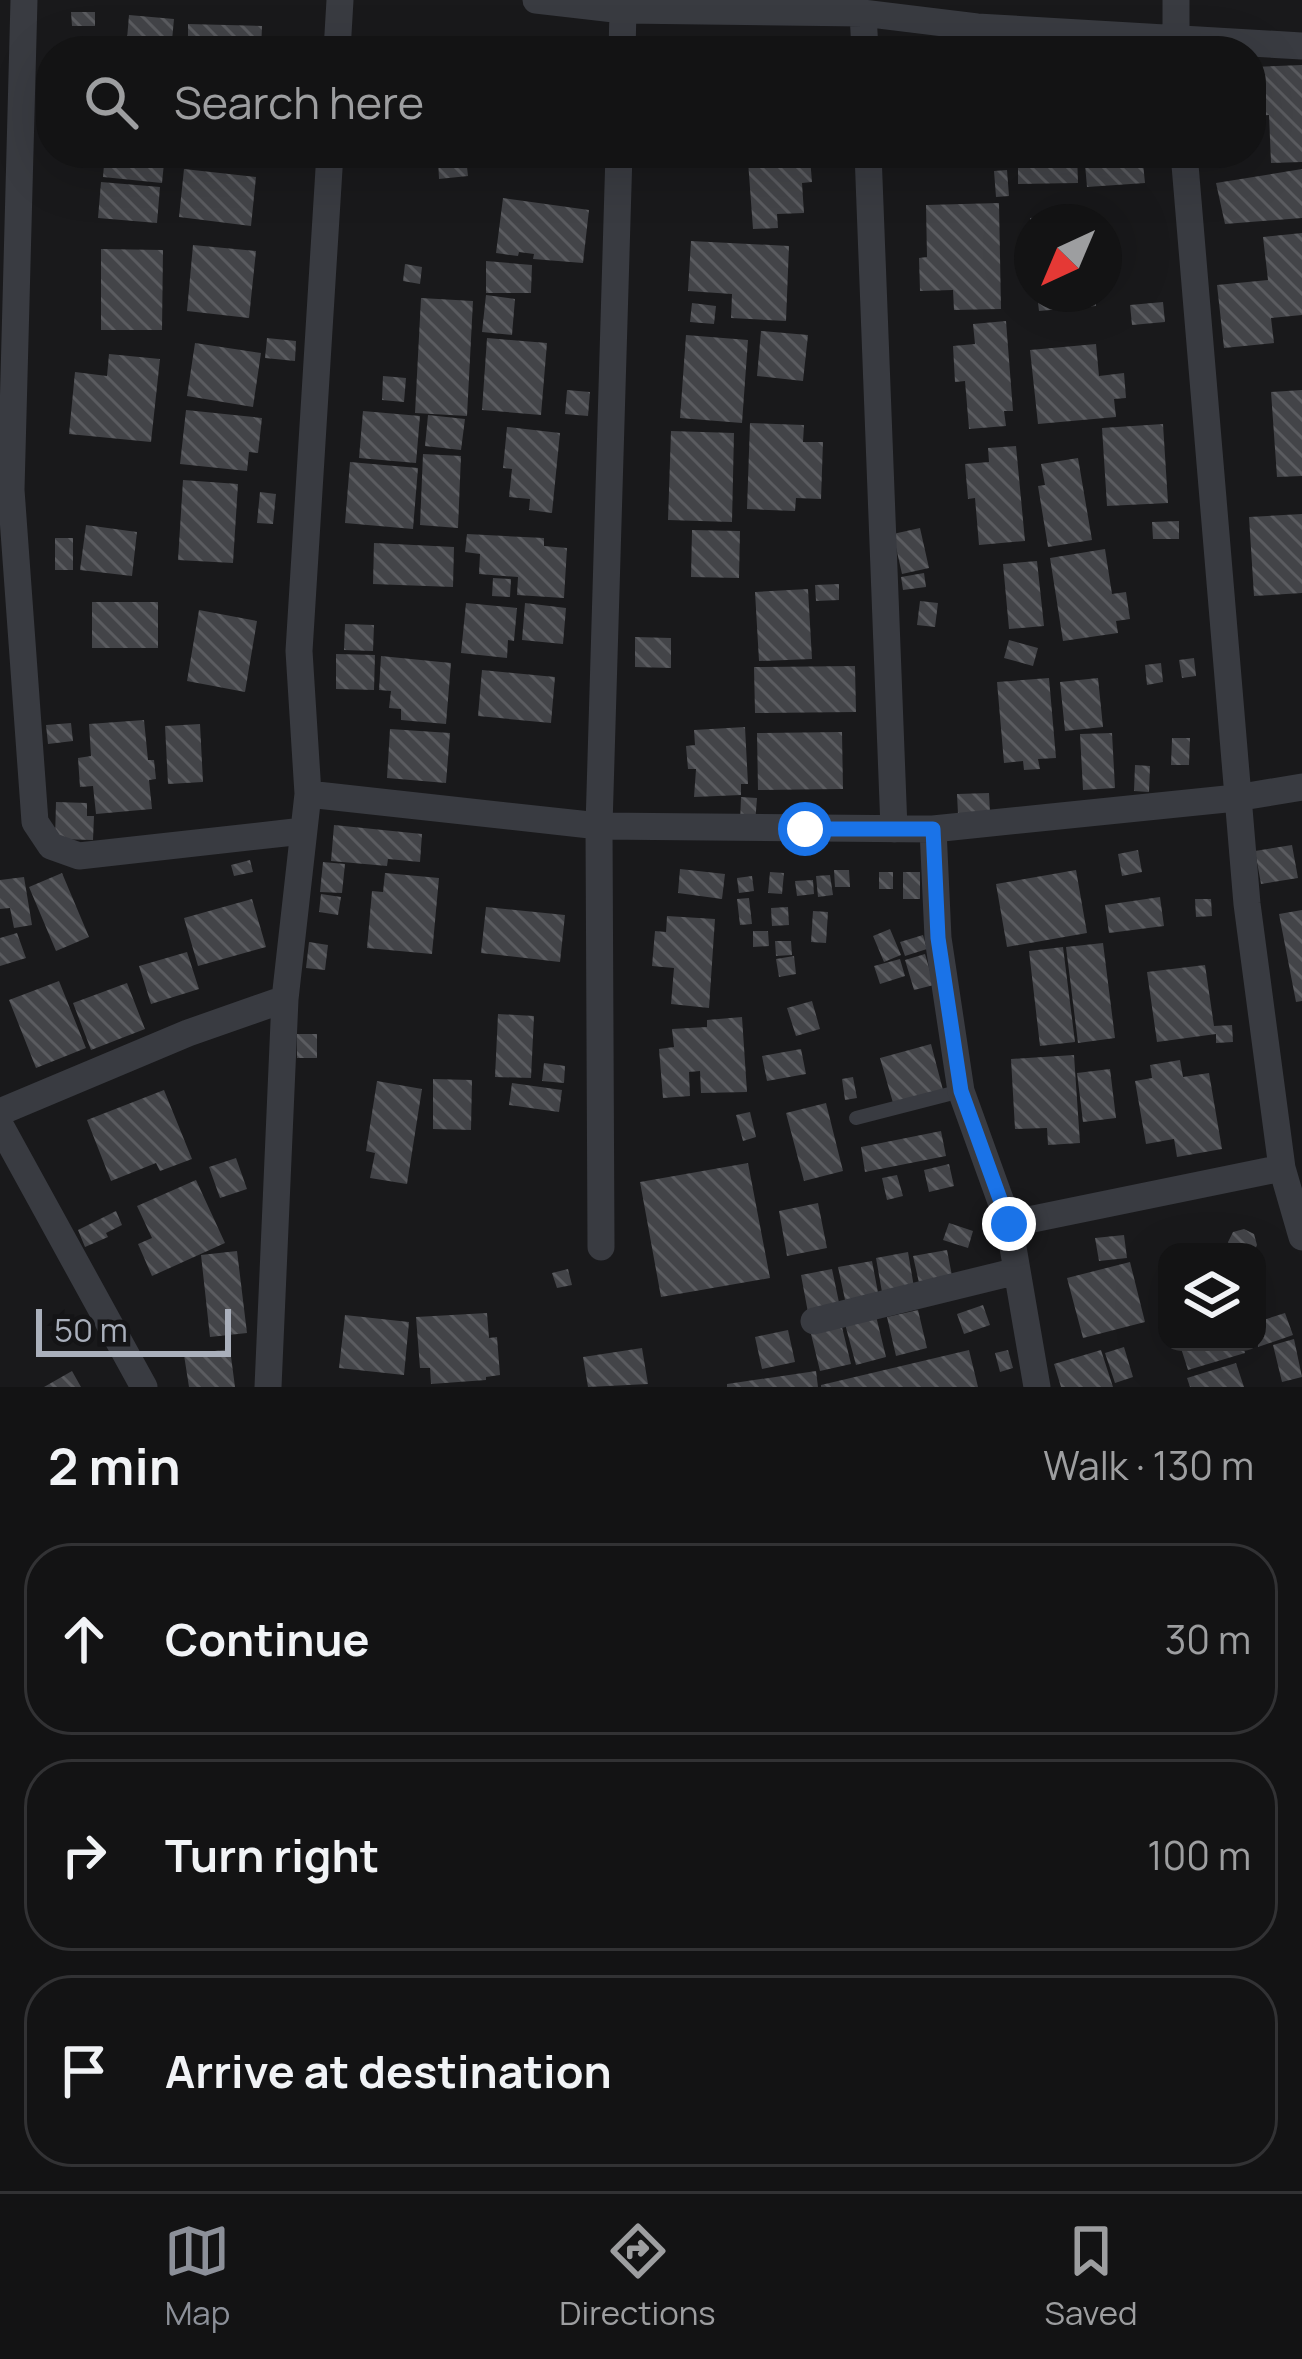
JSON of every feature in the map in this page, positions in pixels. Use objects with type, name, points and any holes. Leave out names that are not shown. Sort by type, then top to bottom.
[{"type":"street","points":[[24,0],[11,490],[35,822],[51,846],[79,856],[303,831]]},
{"type":"street","points":[[338,36],[340,0]]},
{"type":"street","points":[[536,0],[623,10],[863,14],[1082,36]]},
{"type":"street","points":[[1176,0],[1176,36]]},
{"type":"street","points":[[622,36],[623,10]]},
{"type":"street","points":[[863,14],[864,36]]},
{"type":"street","points":[[1266,45],[1302,46]]},
{"type":"street","points":[[268,1387],[285,999],[308,794],[299,651],[329,168]]},
{"type":"street","points":[[602,1247],[599,826],[619,168]]},
{"type":"street","points":[[869,168],[894,829]]},
{"type":"street","points":[[1185,168],[1236,799],[1282,1168],[1302,1237]]},
{"type":"street","points":[[308,794],[599,826],[933,829],[1236,799],[1302,787]]},
{"type":"street","points":[[933,829],[938,938],[961,1091],[1009,1224],[1036,1387]]},
{"type":"street","points":[[0,1112],[188,1033],[285,999]]},
{"type":"street","points":[[0,1125],[144,1387]]},
{"type":"street","points":[[1009,1224],[1282,1168]]},
{"type":"street","points":[[814,1321],[1017,1271]]},
{"type":"lane","points":[[856,1118],[961,1091]]},
{"type":"building","points":[[71,12],[95,12],[95,26],[72,26]]},
{"type":"building","points":[[129,15],[174,19],[172,36],[127,36]]},
{"type":"building","points":[[188,24],[262,26],[262,36],[188,36]]},
{"type":"building","points":[[1302,65],[1302,162],[1271,163],[1266,66]]},
{"type":"building","points":[[104,168],[164,168],[162,183],[103,177]]},
{"type":"building","points":[[438,168],[467,168],[468,176],[439,179]]},
{"type":"building","points":[[749,168],[811,168],[812,182],[802,183],[804,213],[777,214],[778,228],[753,229]]},
{"type":"building","points":[[1018,168],[1078,168],[1078,183],[1018,184]]},
{"type":"building","points":[[1085,168],[1144,168],[1145,183],[1087,187]]},
{"type":"building","points":[[184,169],[256,177],[251,226],[179,217]]},
{"type":"building","points":[[1302,169],[1302,218],[1225,224],[1216,183]]},
{"type":"building","points":[[1007,170],[1009,196],[996,197],[994,171]]},
{"type":"building","points":[[101,182],[160,187],[157,223],[98,218]]},
{"type":"building","points":[[503,198],[589,210],[583,263],[533,259],[534,254],[519,252],[518,256],[496,253]]},
{"type":"building","points":[[999,203],[1001,309],[954,310],[953,290],[920,291],[919,258],[927,257],[926,205]]},
{"type":"building","points":[[1302,233],[1302,315],[1271,318],[1274,343],[1224,348],[1217,285],[1268,280],[1263,237]]},
{"type":"building","points":[[691,241],[789,246],[786,321],[731,318],[732,294],[688,291]]},
{"type":"building","points":[[193,245],[256,251],[249,318],[187,311]]},
{"type":"building","points":[[101,249],[163,250],[162,330],[101,330]]},
{"type":"building","points":[[486,261],[532,265],[531,293],[486,293]]},
{"type":"building","points":[[405,264],[422,267],[420,284],[403,281]]},
{"type":"building","points":[[486,295],[515,299],[512,335],[482,332]]},
{"type":"building","points":[[421,298],[473,301],[467,416],[415,413]]},
{"type":"building","points":[[1163,302],[1165,322],[1132,325],[1130,305]]},
{"type":"building","points":[[692,303],[716,306],[714,324],[690,322]]},
{"type":"building","points":[[1006,321],[1013,411],[1004,411],[1006,426],[969,429],[965,381],[955,382],[953,346],[975,344],[973,324]]},
{"type":"building","points":[[761,331],[808,335],[803,381],[757,376]]},
{"type":"building","points":[[686,335],[748,340],[742,423],[680,418]]},
{"type":"building","points":[[267,338],[296,341],[295,361],[265,358]]},
{"type":"building","points":[[487,338],[547,343],[541,415],[482,410]]},
{"type":"building","points":[[195,343],[261,353],[253,407],[187,396]]},
{"type":"building","points":[[1096,344],[1099,376],[1124,373],[1126,398],[1114,399],[1116,417],[1038,424],[1030,350]]},
{"type":"building","points":[[109,354],[160,359],[151,442],[69,434],[75,372],[107,376]]},
{"type":"building","points":[[383,376],[406,378],[404,402],[382,400]]},
{"type":"building","points":[[567,390],[590,392],[588,416],[565,414]]},
{"type":"building","points":[[1302,390],[1302,476],[1277,477],[1271,392]]},
{"type":"building","points":[[186,410],[262,418],[258,453],[249,452],[247,471],[180,464]]},
{"type":"building","points":[[363,411],[420,416],[416,463],[359,458]]},
{"type":"building","points":[[428,415],[465,419],[461,450],[425,446]]},
{"type":"building","points":[[750,423],[804,425],[803,442],[823,442],[821,499],[796,498],[795,511],[747,509]]},
{"type":"building","points":[[1163,424],[1168,503],[1107,506],[1102,428]]},
{"type":"building","points":[[507,427],[560,433],[552,513],[529,510],[530,499],[509,497],[512,469],[503,468]]},
{"type":"building","points":[[671,431],[734,433],[732,522],[668,520]]},
{"type":"building","points":[[1016,446],[1025,541],[979,545],[975,498],[968,499],[965,464],[989,462],[988,448]]},
{"type":"building","points":[[423,454],[461,456],[458,528],[420,525]]},
{"type":"building","points":[[1078,458],[1092,540],[1048,547],[1038,486],[1045,485],[1041,464]]},
{"type":"building","points":[[350,462],[418,468],[413,529],[345,523]]},
{"type":"building","points":[[183,480],[238,484],[233,563],[178,560]]},
{"type":"building","points":[[260,492],[276,494],[273,524],[257,523]]},
{"type":"building","points":[[1302,514],[1302,593],[1254,596],[1249,517]]},
{"type":"building","points":[[1179,521],[1179,539],[1153,539],[1152,522]]},
{"type":"building","points":[[86,525],[137,532],[132,576],[80,570]]},
{"type":"building","points":[[920,528],[929,568],[902,574],[893,534]]},
{"type":"building","points":[[692,530],[740,531],[739,578],[691,577]]},
{"type":"building","points":[[467,534],[544,538],[544,546],[567,548],[564,598],[517,595],[518,577],[479,574],[480,554],[465,552]]},
{"type":"building","points":[[55,538],[73,538],[73,570],[55,570]]},
{"type":"building","points":[[374,543],[454,547],[453,587],[373,584]]},
{"type":"building","points":[[1105,549],[1112,594],[1126,592],[1130,619],[1116,621],[1118,633],[1063,641],[1050,558]]},
{"type":"building","points":[[1037,561],[1044,626],[1009,629],[1003,564]]},
{"type":"building","points":[[924,573],[926,587],[903,590],[901,577]]},
{"type":"building","points":[[493,578],[511,579],[510,597],[492,596]]},
{"type":"building","points":[[839,584],[839,600],[816,601],[815,585]]},
{"type":"building","points":[[808,589],[812,659],[759,661],[755,592]]},
{"type":"building","points":[[920,601],[938,603],[935,627],[917,625]]},
{"type":"building","points":[[92,602],[158,602],[158,648],[92,648]]},
{"type":"building","points":[[466,603],[517,608],[507,658],[461,653]]},
{"type":"building","points":[[525,603],[566,608],[563,644],[522,640]]},
{"type":"building","points":[[199,610],[257,621],[245,692],[187,681]]},
{"type":"building","points":[[345,624],[374,625],[373,651],[344,650]]},
{"type":"building","points":[[635,637],[671,638],[671,668],[635,667]]},
{"type":"building","points":[[1009,640],[1038,648],[1033,666],[1004,658]]},
{"type":"building","points":[[336,654],[375,655],[374,690],[336,689]]},
{"type":"building","points":[[381,656],[451,663],[446,724],[401,720],[401,709],[389,708],[391,691],[379,690]]},
{"type":"building","points":[[1194,658],[1196,676],[1182,678],[1179,660]]},
{"type":"building","points":[[1161,663],[1163,682],[1147,685],[1145,665]]},
{"type":"building","points":[[855,666],[856,712],[755,713],[754,667]]},
{"type":"building","points":[[482,670],[555,677],[551,723],[478,716]]},
{"type":"building","points":[[1049,678],[1056,758],[1038,759],[1040,769],[1024,770],[1023,761],[1004,763],[997,682]]},
{"type":"building","points":[[1098,678],[1103,727],[1065,731],[1060,682]]},
{"type":"building","points":[[144,720],[148,760],[154,760],[156,779],[149,780],[152,809],[96,814],[93,786],[80,787],[78,758],[91,756],[89,724]]},
{"type":"building","points":[[71,723],[73,741],[48,744],[46,725]]},
{"type":"building","points":[[200,724],[203,782],[168,784],[165,726]]},
{"type":"building","points":[[745,727],[748,784],[741,784],[741,795],[694,797],[696,769],[688,769],[686,746],[695,745],[694,730]]},
{"type":"building","points":[[390,729],[450,733],[446,783],[387,778]]},
{"type":"building","points":[[842,732],[843,789],[758,790],[757,733]]},
{"type":"building","points":[[1112,733],[1115,788],[1083,790],[1080,734]]},
{"type":"building","points":[[1172,738],[1190,738],[1189,765],[1171,765]]},
{"type":"building","points":[[1135,765],[1150,766],[1149,792],[1134,791]]},
{"type":"building","points":[[989,793],[990,812],[958,814],[957,794]]},
{"type":"building","points":[[741,797],[757,798],[755,824],[740,823]]},
{"type":"building","points":[[56,802],[87,803],[87,816],[94,816],[93,840],[55,839]]},
{"type":"building","points":[[334,825],[422,834],[420,862],[388,859],[387,866],[331,861]]},
{"type":"building","points":[[1292,845],[1298,878],[1261,884],[1255,851]]},
{"type":"building","points":[[1138,850],[1142,872],[1122,876],[1118,854]]},
{"type":"building","points":[[250,860],[253,872],[234,876],[231,865]]},
{"type":"building","points":[[323,862],[345,864],[342,893],[320,892]]},
{"type":"building","points":[[680,869],[725,874],[722,899],[678,893]]},
{"type":"building","points":[[834,870],[849,870],[850,887],[835,887]]},
{"type":"building","points":[[1076,870],[1087,933],[1007,947],[996,884]]},
{"type":"building","points":[[770,872],[784,873],[782,894],[768,893]]},
{"type":"building","points":[[879,872],[893,872],[893,889],[879,889]]},
{"type":"building","points":[[903,872],[920,872],[920,899],[903,899]]},
{"type":"building","points":[[62,873],[89,937],[56,951],[29,887]]},
{"type":"building","points":[[385,873],[439,878],[432,954],[367,948],[372,891],[383,892]]},
{"type":"building","points":[[830,875],[833,895],[818,897],[816,876]]},
{"type":"building","points":[[752,876],[754,891],[739,893],[737,878]]},
{"type":"building","points":[[24,877],[32,925],[14,928],[10,908],[0,909],[0,880]]},
{"type":"building","points":[[813,880],[814,894],[797,896],[795,881]]},
{"type":"building","points":[[321,894],[341,897],[338,915],[319,912]]},
{"type":"building","points":[[1160,897],[1164,926],[1109,933],[1105,905]]},
{"type":"building","points":[[749,898],[752,924],[740,925],[737,899]]},
{"type":"building","points":[[252,899],[266,947],[198,966],[184,918]]},
{"type":"building","points":[[1195,899],[1211,899],[1212,916],[1196,917]]},
{"type":"building","points":[[486,907],[565,915],[560,962],[481,953]]},
{"type":"building","points":[[788,907],[789,925],[772,926],[771,908]]},
{"type":"building","points":[[1302,910],[1302,1001],[1296,1002],[1279,914]]},
{"type":"building","points":[[813,911],[828,912],[826,943],[811,942]]},
{"type":"building","points":[[667,916],[715,919],[709,1008],[671,1004],[674,968],[652,966],[655,931],[666,932]]},
{"type":"building","points":[[890,929],[901,955],[884,962],[873,936]]},
{"type":"building","points":[[753,931],[768,931],[769,946],[753,947]]},
{"type":"building","points":[[17,933],[26,958],[0,966],[0,938]]},
{"type":"building","points":[[923,935],[927,949],[905,956],[900,942]]},
{"type":"building","points":[[775,941],[791,941],[792,955],[776,956]]},
{"type":"building","points":[[309,942],[328,945],[325,970],[306,968]]},
{"type":"building","points":[[1103,943],[1115,1038],[1078,1043],[1066,947]]},
{"type":"building","points":[[1063,947],[1075,1042],[1040,1046],[1029,951]]},
{"type":"building","points":[[187,952],[199,989],[151,1004],[139,966]]},
{"type":"building","points":[[925,954],[934,985],[914,990],[905,960]]},
{"type":"building","points":[[794,956],[796,974],[779,977],[776,959]]},
{"type":"building","points":[[900,959],[905,976],[880,984],[874,966]]},
{"type":"building","points":[[1205,965],[1214,1026],[1232,1025],[1233,1042],[1216,1043],[1216,1034],[1157,1042],[1147,972]]},
{"type":"building","points":[[59,981],[86,1048],[36,1068],[9,1000]]},
{"type":"building","points":[[127,983],[145,1029],[91,1050],[73,1003]]},
{"type":"building","points":[[812,1001],[820,1029],[796,1036],[787,1008]]},
{"type":"building","points":[[498,1014],[534,1016],[531,1078],[495,1077]]},
{"type":"building","points":[[742,1017],[747,1092],[701,1093],[700,1071],[689,1072],[690,1096],[663,1098],[659,1049],[674,1047],[672,1029],[707,1027],[707,1020]]},
{"type":"building","points":[[297,1034],[317,1034],[317,1058],[297,1058]]},
{"type":"building","points":[[931,1044],[943,1090],[893,1103],[880,1058]]},
{"type":"building","points":[[801,1049],[806,1074],[767,1081],[762,1056]]},
{"type":"building","points":[[1074,1055],[1080,1143],[1048,1145],[1047,1128],[1015,1129],[1011,1059]]},
{"type":"building","points":[[1180,1060],[1183,1077],[1209,1073],[1222,1149],[1177,1157],[1174,1139],[1146,1144],[1135,1081],[1152,1078],[1150,1065]]},
{"type":"building","points":[[544,1063],[565,1066],[564,1083],[542,1081]]},
{"type":"building","points":[[1110,1069],[1116,1118],[1083,1122],[1077,1073]]},
{"type":"building","points":[[853,1077],[857,1098],[845,1100],[842,1079]]},
{"type":"building","points":[[433,1079],[472,1080],[471,1130],[433,1129]]},
{"type":"building","points":[[377,1081],[422,1089],[407,1184],[370,1178],[375,1153],[366,1151]]},
{"type":"building","points":[[512,1083],[562,1090],[559,1112],[509,1105]]},
{"type":"building","points":[[164,1090],[192,1159],[160,1171],[156,1163],[111,1181],[87,1120]]},
{"type":"building","points":[[826,1103],[843,1171],[804,1181],[786,1113]]},
{"type":"building","points":[[750,1112],[756,1137],[743,1141],[736,1115]]},
{"type":"building","points":[[941,1131],[946,1156],[865,1172],[861,1147]]},
{"type":"building","points":[[236,1158],[247,1189],[220,1198],[209,1167]]},
{"type":"building","points":[[748,1163],[770,1278],[661,1297],[640,1182]]},
{"type":"building","points":[[949,1164],[954,1186],[929,1192],[924,1170]]},
{"type":"building","points":[[897,1175],[903,1196],[887,1200],[882,1178]]},
{"type":"building","points":[[196,1180],[225,1243],[152,1276],[138,1244],[152,1238],[137,1206]]},
{"type":"building","points":[[818,1203],[827,1248],[787,1256],[779,1211]]},
{"type":"building","points":[[116,1211],[122,1225],[85,1247],[78,1230]]},
{"type":"building","points":[[949,1223],[973,1231],[968,1248],[943,1240]]},
{"type":"building","points":[[1244,1229],[1254,1234],[1256,1243],[1228,1243],[1233,1232]]},
{"type":"building","points":[[1124,1235],[1127,1258],[1099,1261],[1095,1238]]},
{"type":"building","points":[[947,1250],[954,1286],[921,1292],[913,1256]]},
{"type":"building","points":[[237,1251],[247,1333],[210,1337],[201,1255]]},
{"type":"building","points":[[908,1252],[915,1293],[883,1298],[876,1258]]},
{"type":"building","points":[[872,1261],[880,1303],[847,1309],[838,1267]]},
{"type":"building","points":[[1130,1262],[1145,1322],[1083,1338],[1067,1278]]},
{"type":"building","points":[[568,1269],[572,1285],[557,1288],[552,1273]]},
{"type":"building","points":[[832,1269],[841,1312],[809,1318],[801,1275]]},
{"type":"building","points":[[983,1305],[990,1325],[964,1334],[957,1314]]},
{"type":"building","points":[[918,1310],[927,1348],[896,1356],[887,1317]]},
{"type":"building","points":[[487,1313],[489,1338],[497,1337],[500,1375],[431,1384],[430,1368],[420,1368],[416,1317]]},
{"type":"building","points":[[1285,1313],[1293,1335],[1266,1344],[1266,1319]]},
{"type":"building","points":[[345,1315],[409,1322],[404,1375],[339,1368]]},
{"type":"building","points":[[876,1316],[886,1357],[856,1365],[845,1324]]},
{"type":"building","points":[[842,1327],[851,1364],[820,1371],[811,1334]]},
{"type":"building","points":[[788,1330],[795,1362],[762,1369],[755,1337]]},
{"type":"building","points":[[1294,1339],[1302,1377],[1282,1382],[1273,1345]]},
{"type":"building","points":[[1124,1347],[1133,1377],[1115,1383],[1105,1353]]},
{"type":"building","points":[[642,1348],[648,1384],[588,1387],[583,1357]]},
{"type":"building","points":[[230,1349],[235,1387],[189,1387],[184,1355]]},
{"type":"building","points":[[969,1350],[978,1387],[821,1387],[821,1385]]},
{"type":"building","points":[[1008,1350],[1013,1368],[1000,1372],[995,1353]]},
{"type":"building","points":[[1101,1350],[1113,1387],[1061,1387],[1054,1364]]},
{"type":"building","points":[[1182,1351],[1244,1351],[1245,1353],[1188,1370]]},
{"type":"building","points":[[1236,1363],[1244,1387],[1190,1387],[1187,1378]]},
{"type":"building","points":[[72,1371],[81,1387],[44,1387]]},
{"type":"building","points":[[816,1371],[818,1387],[727,1387],[727,1384]]},
{"type":"route","points":[[805,829],[933,829],[938,938],[961,1091],[1009,1224]]}]
